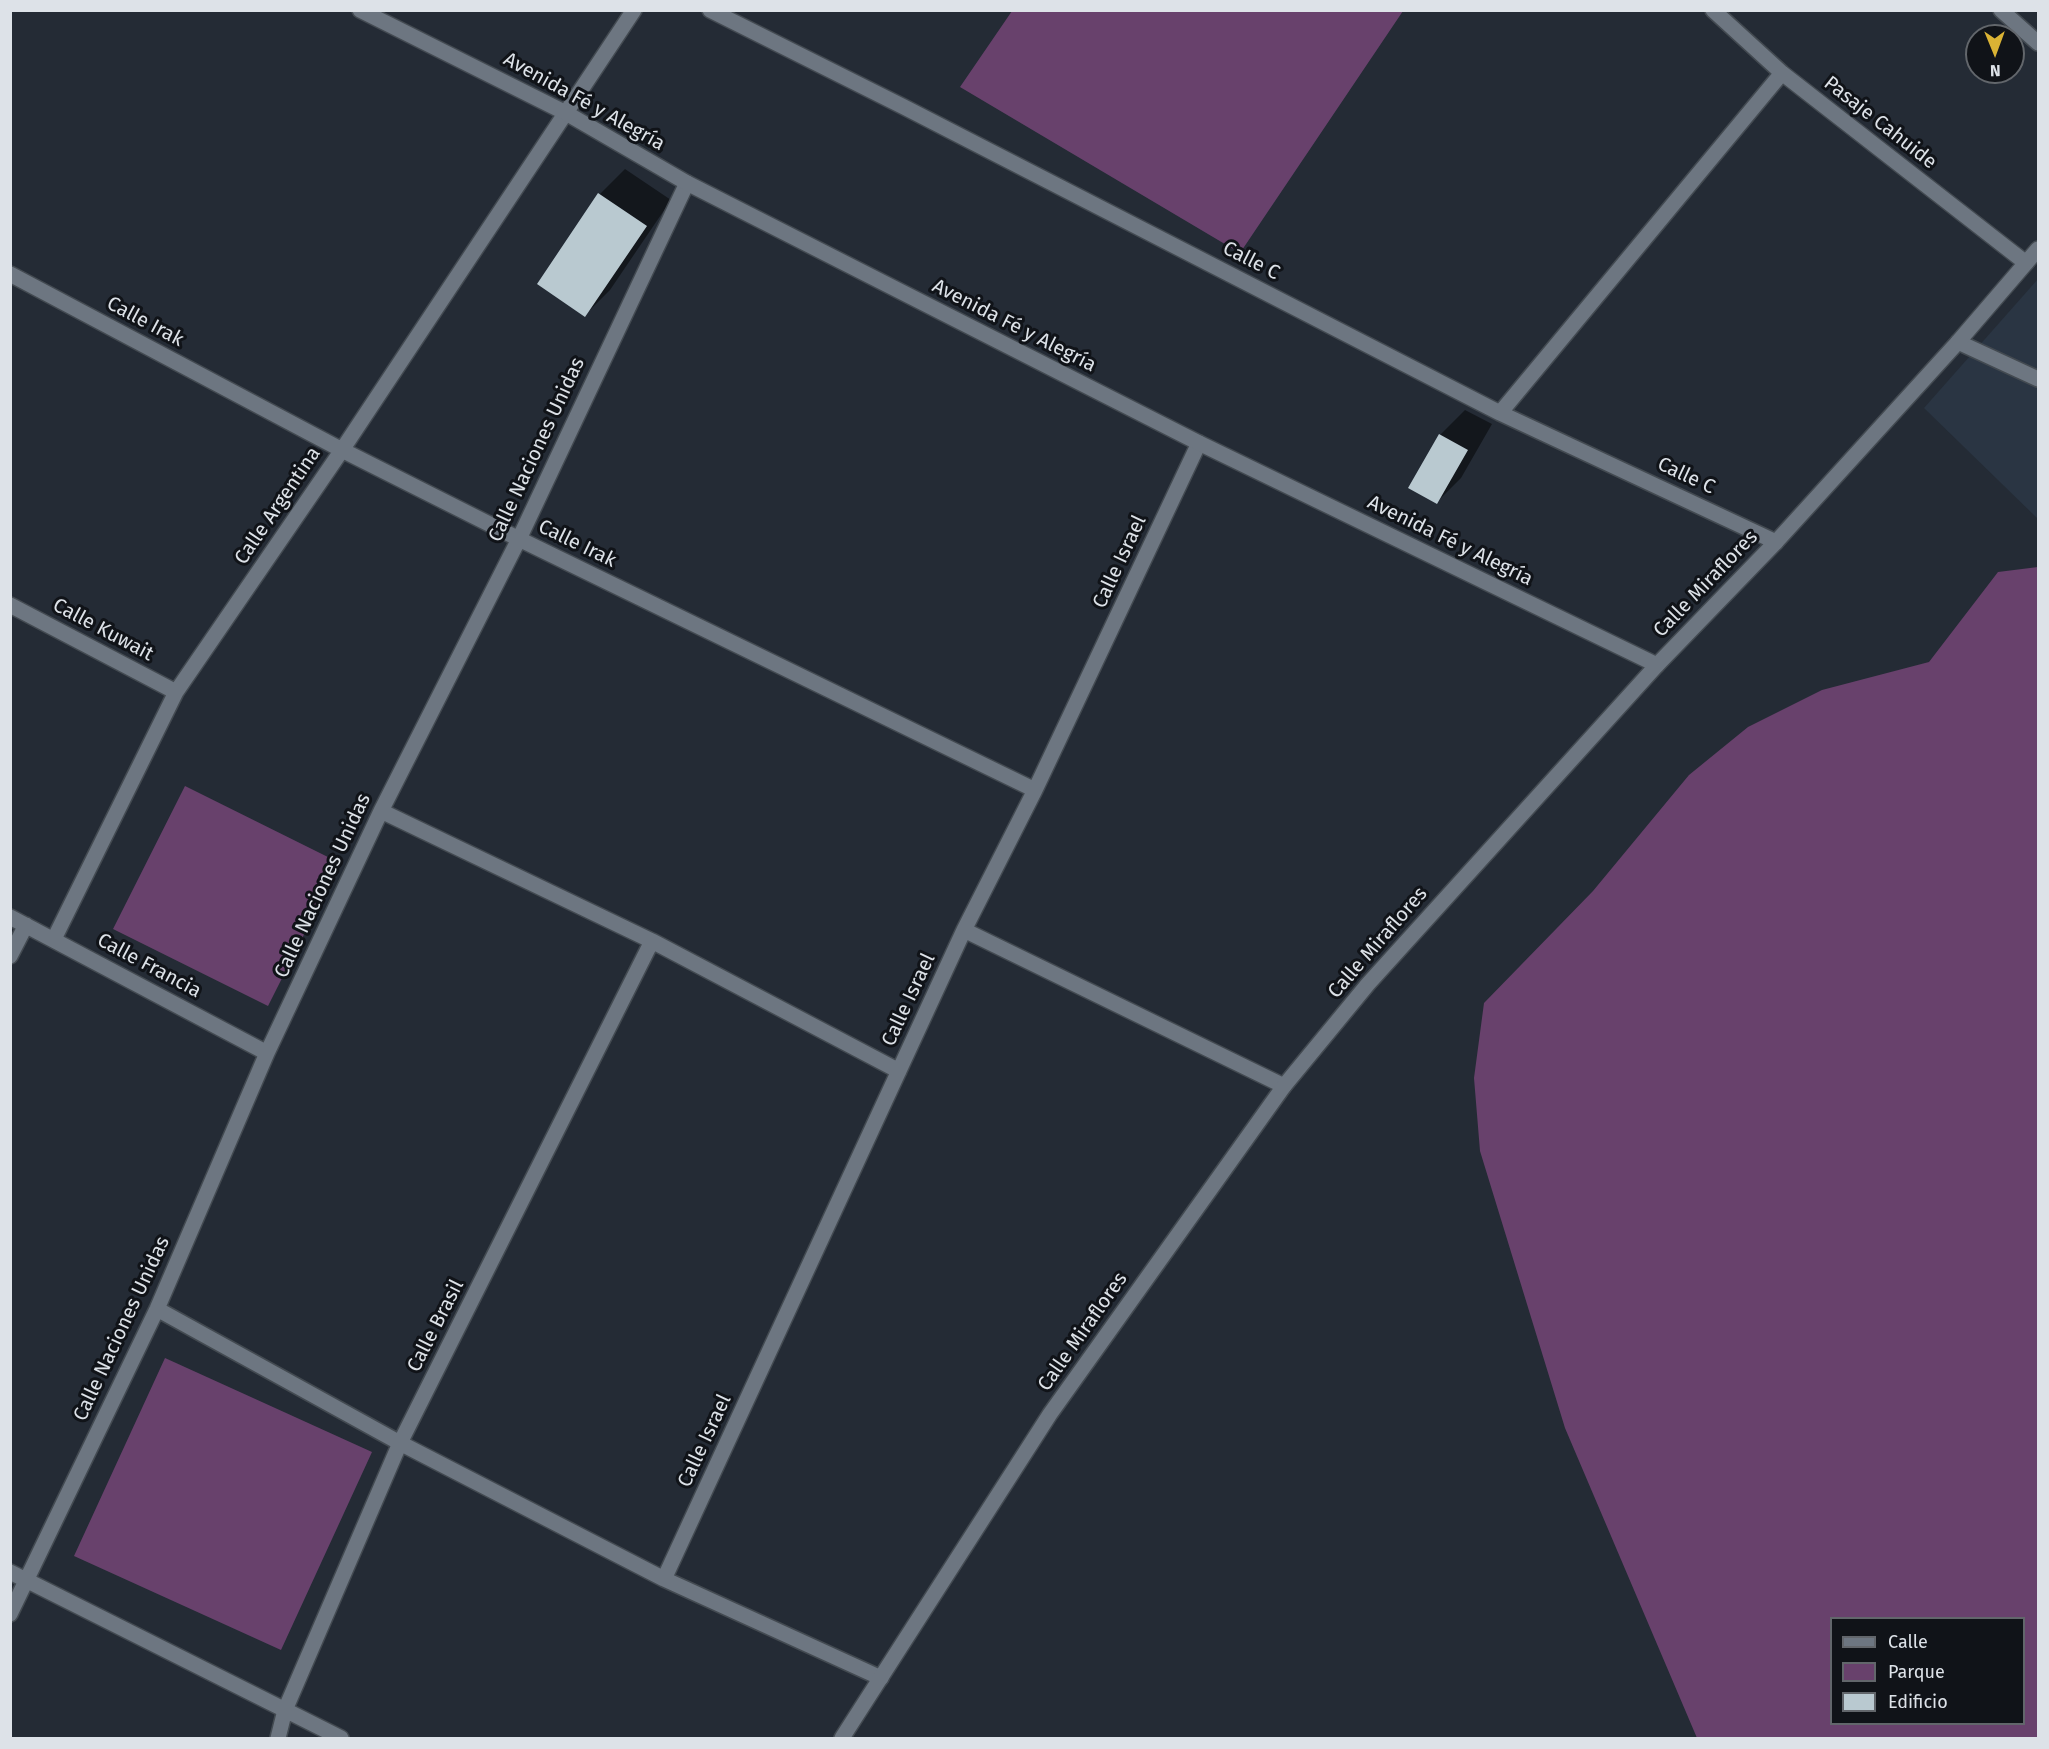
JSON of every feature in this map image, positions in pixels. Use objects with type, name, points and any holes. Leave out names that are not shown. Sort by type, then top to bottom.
[{"type":"street","name":"Avenida Fé y Alegría","points":[[360,10],[566,113],[687,183],[1199,443],[1657,665]]},
{"type":"street","name":"Calle Argentina","points":[[54,939],[176,692],[342,450],[634,10]]},
{"type":"street","name":"Calle C","points":[[710,10],[1500,412],[1776,542]]},
{"type":"street","name":"Pasaje Cahuide","points":[[1713,10],[1782,73],[2026,263]]},
{"type":"street","points":[[2001,10],[2038,43]]},
{"type":"street","points":[[1500,412],[1782,73]]},
{"type":"street","name":"Calle Naciones Unidas","points":[[10,1614],[157,1309],[267,1053],[381,811],[519,539],[687,183]]},
{"type":"street","name":"Calle Miraflores","points":[[842,1738],[1050,1414],[1284,1086],[1368,984],[1657,665],[1776,542],[1958,342],[2038,249]]},
{"type":"street","name":"Calle Irak","points":[[10,274],[342,450],[519,539],[1035,790]]},
{"type":"street","points":[[1958,342],[2038,379]]},
{"type":"street","name":"Calle Israel","points":[[664,1579],[964,930],[1035,790],[1199,443]]},
{"type":"street","name":"Calle Kuwait","points":[[10,605],[176,692]]},
{"type":"street","points":[[381,811],[652,941],[899,1071]]},
{"type":"street","name":"Calle Francia","points":[[10,917],[267,1053]]},
{"type":"street","points":[[10,956],[26,926]]},
{"type":"street","points":[[964,930],[1284,1086]]},
{"type":"street","name":"Calle Brasil","points":[[278,1738],[285,1710],[400,1443],[652,941]]},
{"type":"street","points":[[157,1309],[400,1443],[664,1579],[881,1678]]},
{"type":"street","points":[[10,1572],[341,1738]]},
{"type":"shaded area","points":[[2038,279],[2038,519],[1924,408]]},
{"type":"green space","points":[[1012,11],[1403,11],[1240,253],[960,87]]},
{"type":"green space","points":[[2038,567],[2038,1738],[1697,1738],[1565,1428],[1480,1151],[1474,1078],[1484,1003],[1593,891],[1689,775],[1748,727],[1822,690],[1929,662],[1998,572]]},
{"type":"green space","points":[[185,786],[340,863],[268,1006],[113,929]]},
{"type":"green space","points":[[165,1358],[372,1452],[281,1650],[74,1556]]},
{"type":"building","points":[[598,193],[647,226],[585,317],[537,284]]},
{"type":"building","points":[[1439,434],[1468,450],[1437,504],[1408,488]]}]
